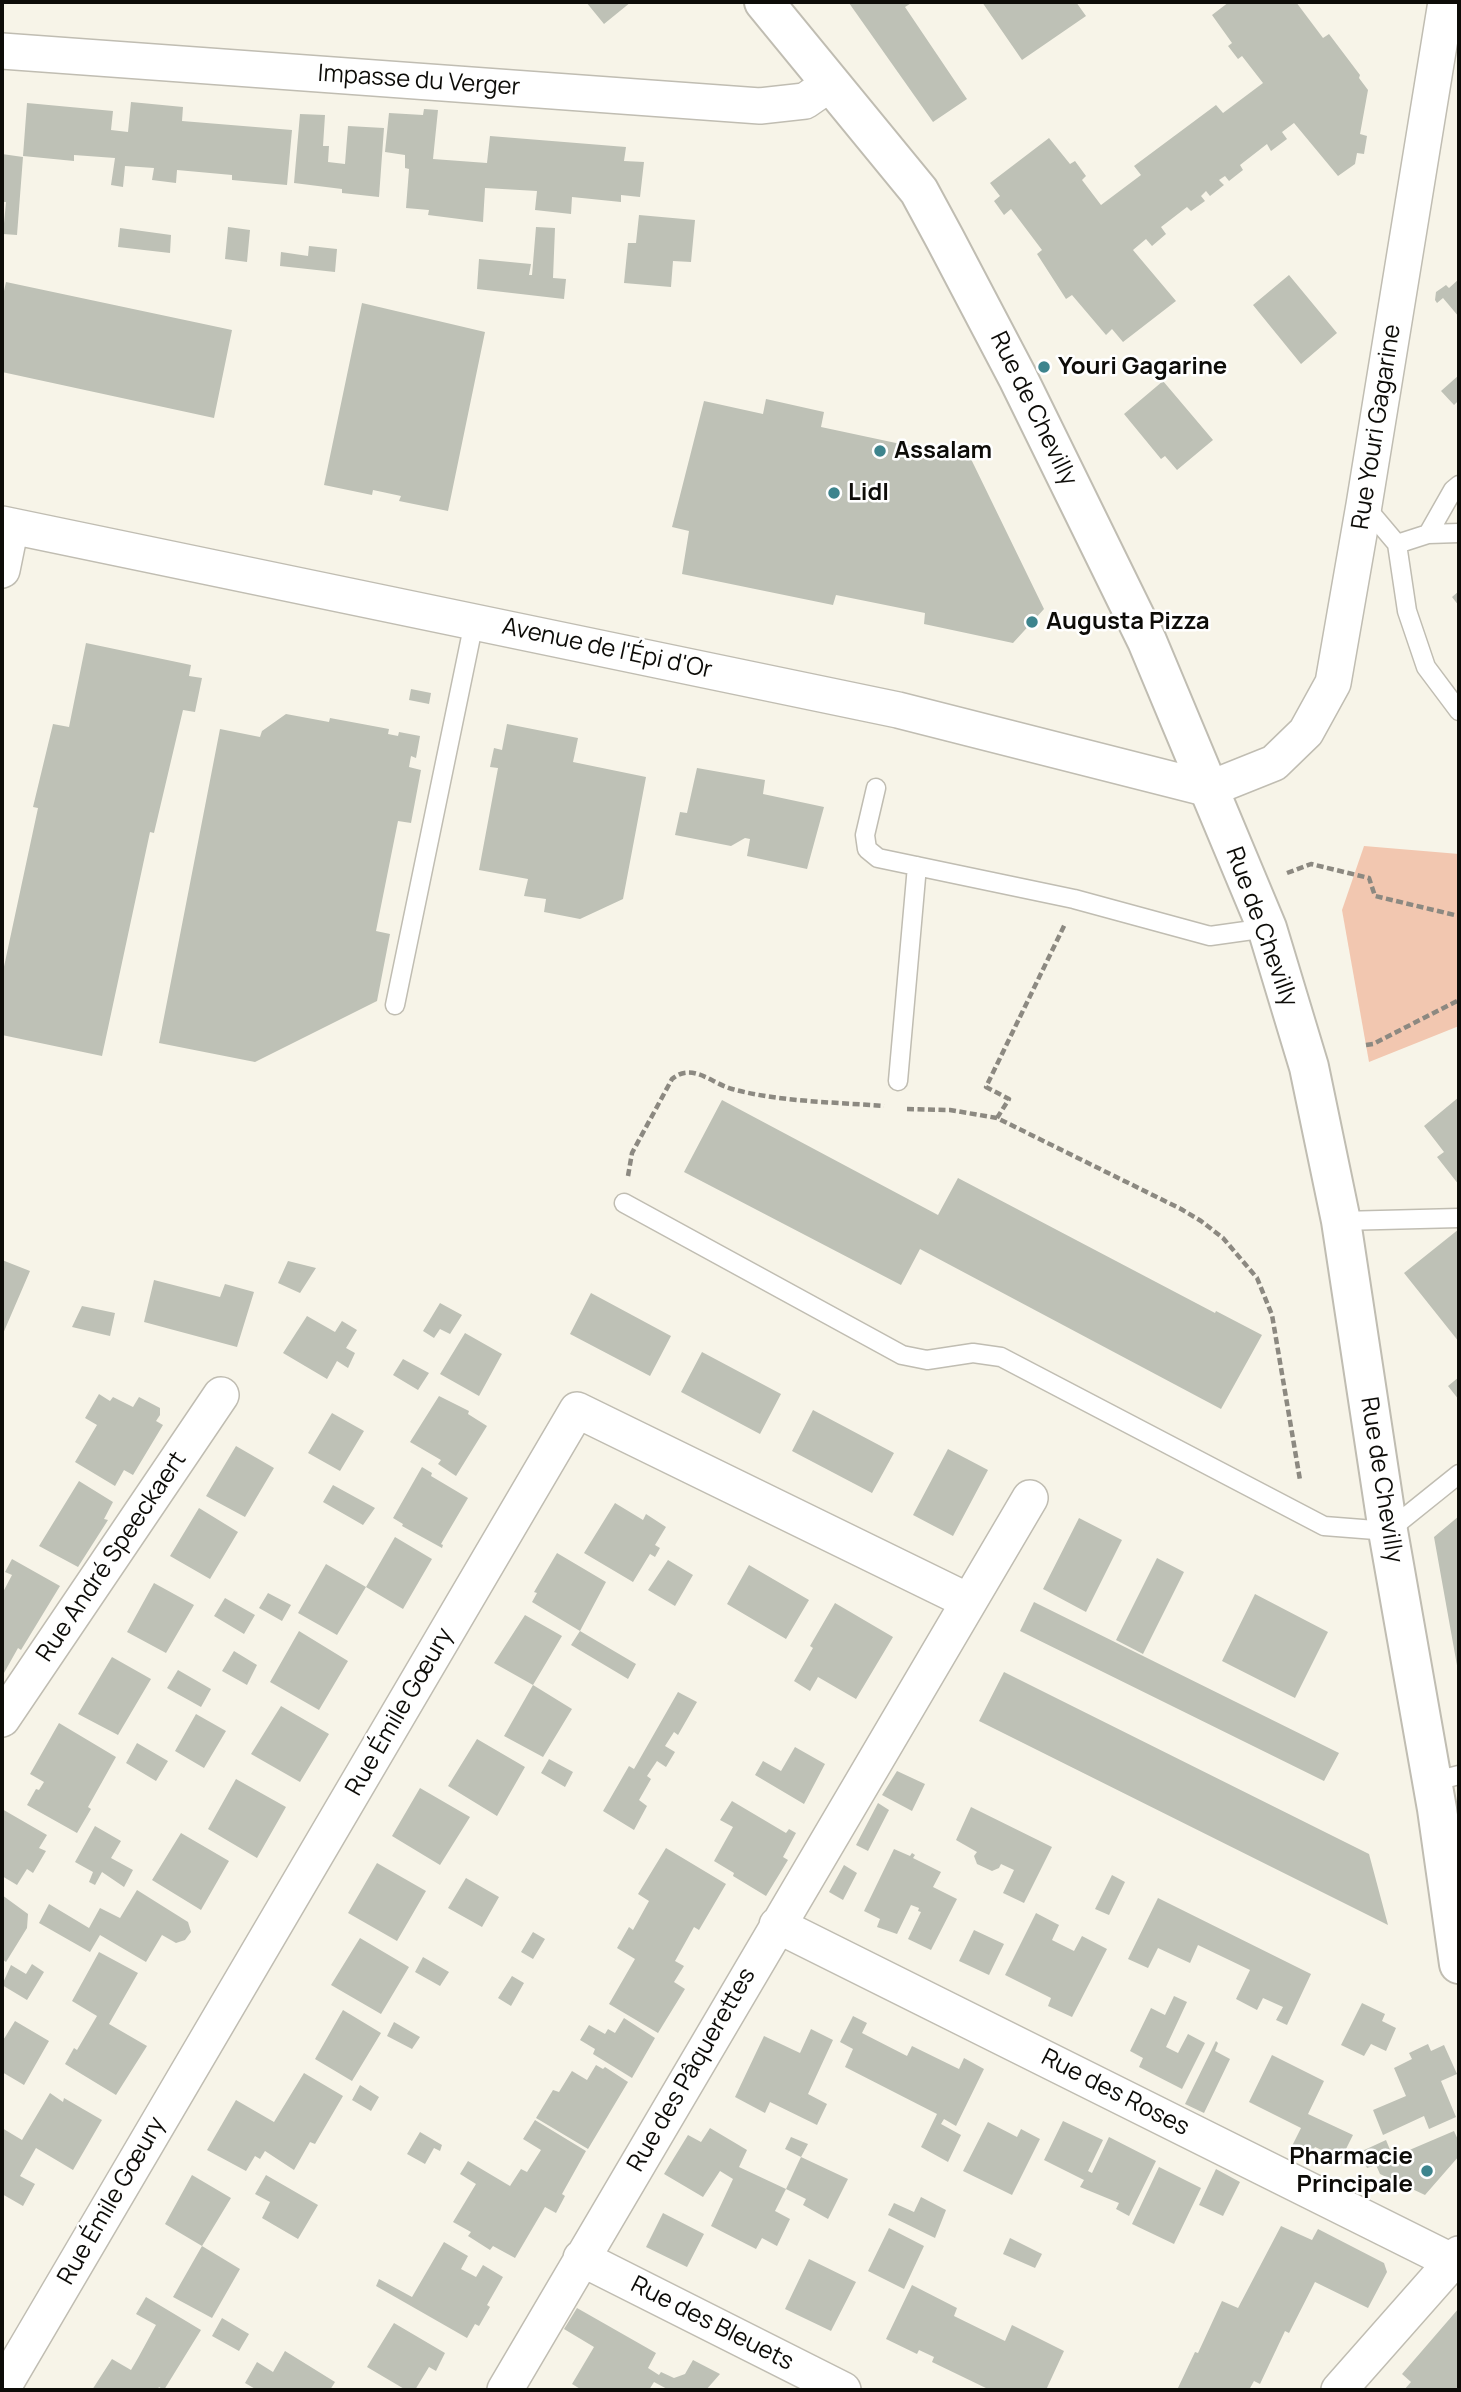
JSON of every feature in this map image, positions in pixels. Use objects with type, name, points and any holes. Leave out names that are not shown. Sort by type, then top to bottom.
[{"type":"street","name":"Rue de Chevilly","points":[[764,2],[919,191],[965,274],[1147,641],[1267,928],[1308,1067],[1341,1221],[1388,1531],[1446,1778],[1459,1964]]},
{"type":"street","name":"Rue Youri Gagarine","points":[[1209,789],[1274,763],[1306,732],[1333,683],[1446,2]]},
{"type":"street","name":"Impasse du Verger","points":[[2,51],[760,106],[805,101],[831,83]]},
{"type":"street","name":"Avenue de l'Épi d'Or","points":[[7,525],[898,710],[1209,789]]},
{"type":"street","points":[[2,570],[7,525]]},
{"type":"street","name":"Rue André Speeckaert","points":[[2,1718],[221,1395]]},
{"type":"street","name":"Rue Émile Gœury","points":[[2,2389],[577,1410],[968,1601]]},
{"type":"street","points":[[968,1601],[1030,1498]]},
{"type":"street","name":"Rue des Pâquerettes","points":[[505,2390],[968,1601]]},
{"type":"street","name":"Rue des Roses","points":[[777,1925],[1456,2258]]},
{"type":"street","name":"Rue des Bleuets","points":[[581,2258],[843,2390]]},
{"type":"street","points":[[1339,2390],[1456,2258]]},
{"type":"lane","points":[[1428,534],[1459,485]]},
{"type":"lane","points":[[1364,505],[1397,544],[1407,611],[1426,667],[1459,711]]},
{"type":"lane","points":[[1397,544],[1428,534],[1459,533]]},
{"type":"lane","points":[[395,1005],[474,622]]},
{"type":"lane","points":[[876,788],[865,835],[867,849],[878,858],[1074,899],[1210,936],[1267,928]]},
{"type":"lane","points":[[898,1081],[917,866]]},
{"type":"lane","points":[[624,1203],[902,1354],[927,1360],[972,1353],[1001,1357],[1324,1526],[1388,1531],[1459,1474]]},
{"type":"lane","points":[[1341,1221],[1459,1218]]},
{"type":"path","points":[[1285,874],[1311,864],[1355,873],[1369,878],[1375,896],[1459,916]]},
{"type":"path","points":[[997,1118],[1009,1099],[986,1087],[1072,909],[1074,899]]},
{"type":"path","points":[[1366,1045],[1373,1044],[1459,1000]]},
{"type":"path","points":[[624,1203],[632,1153],[672,1079],[678,1073],[692,1072],[727,1088],[753,1095],[887,1107]]},
{"type":"path","points":[[900,1108],[950,1110],[997,1118],[1201,1221],[1223,1238],[1257,1278],[1272,1315],[1302,1491],[1302,1516]]},
{"type":"shaded area","points":[[1364,846],[1459,854],[1459,1026],[1369,1062],[1342,910]]},
{"type":"building","points":[[586,2],[631,2],[604,24]]},
{"type":"building","points":[[913,2],[905,7],[967,99],[933,122],[849,3]]},
{"type":"building","points":[[982,2],[1076,2],[1086,16],[1022,60]]},
{"type":"building","points":[[1229,2],[1296,2],[1323,38],[1329,34],[1368,90],[1360,134],[1367,136],[1364,154],[1357,153],[1355,164],[1338,176],[1294,123],[1282,132],[1287,139],[1271,151],[1267,144],[1240,165],[1243,170],[1229,181],[1225,176],[1219,180],[1224,185],[1210,196],[1206,191],[1201,196],[1205,201],[1191,211],[1187,207],[1161,227],[1166,234],[1152,246],[1146,239],[1133,250],[1176,301],[1123,342],[1112,329],[1106,335],[1072,295],[1066,299],[1037,254],[1042,250],[1011,209],[1004,215],[994,201],[1000,196],[990,183],[1049,138],[1070,164],[1075,161],[1086,176],[1082,180],[1101,205],[1141,175],[1134,166],[1216,105],[1223,113],[1263,83],[1242,56],[1238,59],[1228,46],[1232,43],[1212,15]]},
{"type":"building","points":[[131,102],[183,107],[182,121],[292,130],[287,185],[232,180],[232,175],[177,170],[176,183],[152,180],[154,168],[125,166],[123,187],[111,185],[115,158],[74,155],[74,161],[23,156],[27,103],[113,111],[111,130],[128,132]]},
{"type":"building","points":[[424,109],[438,110],[433,159],[487,163],[490,136],[626,147],[624,161],[644,162],[640,197],[621,195],[621,202],[572,197],[571,214],[535,210],[537,191],[485,188],[483,222],[428,215],[429,210],[406,208],[409,169],[405,168],[405,155],[385,152],[389,113],[423,115]]},
{"type":"building","points":[[300,114],[325,115],[323,146],[329,146],[328,162],[345,164],[348,126],[384,128],[379,197],[294,183]]},
{"type":"building","points":[[2,154],[23,157],[17,235],[3,234],[6,202],[2,202]]},
{"type":"building","points":[[639,215],[695,220],[691,262],[673,261],[671,287],[624,283],[628,243],[636,243]]},
{"type":"building","points":[[228,227],[250,230],[247,262],[225,259]]},
{"type":"building","points":[[536,227],[555,228],[553,278],[566,279],[564,299],[477,289],[479,259],[531,264],[529,275],[532,275]]},
{"type":"building","points":[[120,228],[171,235],[170,253],[118,247]]},
{"type":"building","points":[[309,246],[337,249],[335,272],[280,266],[281,252],[308,256]]},
{"type":"building","points":[[1289,275],[1337,333],[1301,364],[1253,305]]},
{"type":"building","points":[[1459,279],[1459,317],[1443,298],[1437,303],[1435,300],[1436,292],[1446,285],[1449,288]]},
{"type":"building","points":[[6,282],[232,330],[214,418],[2,372],[2,300]]},
{"type":"building","points":[[362,303],[485,332],[448,511],[399,501],[401,496],[373,490],[372,495],[324,485]]},
{"type":"building","points":[[1459,375],[1459,400],[1454,405],[1441,391]]},
{"type":"building","points":[[1163,381],[1213,440],[1177,470],[1165,456],[1161,459],[1124,414]]},
{"type":"building","name":"Lidl","points":[[766,399],[824,412],[821,427],[971,459],[1044,609],[1013,643],[924,624],[925,613],[836,595],[833,605],[682,574],[689,531],[672,527],[704,401],[763,414]]},
{"type":"building","points":[[1459,591],[1459,606],[1452,597]]},
{"type":"building","points":[[86,643],[191,665],[189,676],[202,678],[195,712],[183,710],[154,833],[150,832],[102,1056],[2,1035],[2,976],[38,808],[33,807],[53,724],[69,727]]},
{"type":"building","points":[[411,689],[431,693],[429,704],[409,700]]},
{"type":"building","points":[[286,714],[329,722],[330,718],[389,729],[388,734],[398,736],[399,732],[420,736],[416,758],[411,756],[409,767],[421,770],[411,823],[398,821],[376,931],[390,934],[377,1001],[255,1062],[159,1043],[220,729],[260,737],[262,731]]},
{"type":"building","points":[[507,724],[578,738],[573,762],[646,777],[623,899],[580,919],[544,912],[546,899],[524,896],[528,879],[479,870],[498,768],[490,767],[494,748],[502,750]]},
{"type":"building","points":[[697,768],[765,780],[763,794],[824,807],[807,869],[747,856],[750,839],[745,838],[731,846],[675,835],[680,812],[687,813]]},
{"type":"building","points":[[1459,1097],[1459,1185],[1437,1157],[1444,1152],[1424,1126]]},
{"type":"building","points":[[722,1100],[938,1215],[958,1178],[1262,1335],[1221,1409],[920,1249],[901,1285],[684,1172]]},
{"type":"building","points":[[1459,1229],[1459,1342],[1404,1273]]},
{"type":"building","points":[[2,1260],[30,1271],[2,1336]]},
{"type":"building","points":[[288,1261],[316,1268],[300,1293],[278,1283]]},
{"type":"building","points":[[154,1280],[220,1297],[225,1284],[254,1292],[237,1347],[144,1322]]},
{"type":"building","points":[[591,1293],[671,1336],[650,1376],[570,1334]]},
{"type":"building","points":[[440,1303],[462,1315],[450,1334],[440,1329],[434,1338],[423,1331]]},
{"type":"building","points":[[82,1306],[115,1313],[110,1336],[72,1327]]},
{"type":"building","points":[[307,1316],[335,1332],[342,1321],[357,1330],[346,1348],[355,1353],[348,1368],[337,1361],[327,1379],[283,1353]]},
{"type":"building","points":[[465,1333],[502,1354],[479,1396],[440,1374]]},
{"type":"building","points":[[702,1352],[781,1394],[760,1434],[681,1392]]},
{"type":"building","points":[[403,1359],[429,1373],[418,1390],[393,1375]]},
{"type":"building","points":[[1459,1377],[1459,1400],[1448,1386]]},
{"type":"building","points":[[99,1394],[110,1401],[113,1397],[133,1407],[139,1397],[160,1408],[156,1421],[163,1425],[133,1475],[124,1470],[115,1486],[75,1462],[97,1425],[85,1418]]},
{"type":"building","points":[[439,1396],[469,1411],[468,1414],[487,1426],[456,1476],[438,1464],[441,1460],[410,1442]]},
{"type":"building","points":[[813,1410],[894,1453],[872,1493],[792,1451]]},
{"type":"building","points":[[332,1413],[364,1431],[340,1471],[308,1453]]},
{"type":"building","points":[[236,1446],[274,1468],[245,1517],[206,1496]]},
{"type":"building","points":[[948,1449],[988,1470],[953,1536],[913,1515]]},
{"type":"building","points":[[422,1467],[432,1473],[431,1476],[468,1498],[441,1544],[442,1548],[402,1526],[403,1524],[393,1518]]},
{"type":"building","points":[[79,1481],[113,1502],[104,1519],[108,1520],[78,1567],[39,1546]]},
{"type":"building","points":[[333,1485],[375,1508],[363,1525],[323,1502]]},
{"type":"building","points":[[615,1503],[643,1520],[646,1514],[666,1527],[655,1545],[660,1548],[655,1557],[650,1554],[633,1582],[584,1553]]},
{"type":"building","points":[[199,1508],[238,1532],[210,1579],[170,1556]]},
{"type":"building","points":[[1459,1516],[1459,1671],[1458,1671],[1434,1537]]},
{"type":"building","points":[[1079,1518],[1122,1540],[1086,1612],[1043,1589]]},
{"type":"building","points":[[395,1537],[432,1559],[403,1609],[366,1587]]},
{"type":"building","points":[[557,1553],[606,1582],[580,1631],[532,1602],[537,1593],[534,1592]]},
{"type":"building","points":[[1157,1558],[1184,1572],[1143,1654],[1116,1640]]},
{"type":"building","points":[[12,1559],[60,1586],[4,1673],[2,1594],[12,1575],[5,1572]]},
{"type":"building","points":[[668,1560],[693,1575],[675,1606],[648,1590]]},
{"type":"building","points":[[326,1564],[366,1587],[337,1635],[298,1613]]},
{"type":"building","points":[[749,1565],[809,1600],[786,1639],[727,1604]]},
{"type":"building","points":[[154,1583],[194,1605],[166,1653],[127,1632]]},
{"type":"building","points":[[268,1593],[291,1605],[282,1621],[259,1608]]},
{"type":"building","points":[[1255,1594],[1328,1632],[1295,1698],[1222,1661]]},
{"type":"building","points":[[225,1598],[255,1615],[244,1634],[214,1616]]},
{"type":"building","points":[[1034,1602],[1339,1753],[1324,1781],[1020,1631]]},
{"type":"building","points":[[835,1603],[893,1637],[856,1699],[818,1677],[810,1691],[794,1681],[813,1648],[810,1646]]},
{"type":"building","points":[[525,1615],[562,1636],[533,1685],[494,1663]]},
{"type":"building","points":[[299,1631],[348,1661],[319,1710],[270,1682]]},
{"type":"building","points":[[580,1631],[636,1664],[628,1679],[571,1645]]},
{"type":"building","points":[[234,1651],[257,1665],[247,1685],[222,1671]]},
{"type":"building","points":[[112,1657],[151,1679],[118,1735],[78,1714]]},
{"type":"building","points":[[178,1670],[211,1689],[201,1707],[167,1688]]},
{"type":"building","points":[[1004,1672],[1369,1854],[1388,1925],[979,1721]]},
{"type":"building","points":[[533,1685],[572,1709],[543,1757],[504,1736]]},
{"type":"building","points":[[678,1692],[697,1702],[678,1735],[674,1732],[665,1746],[675,1752],[666,1767],[657,1761],[647,1776],[651,1779],[639,1800],[647,1806],[634,1830],[603,1811],[629,1766],[634,1769]]},
{"type":"building","points":[[281,1706],[329,1734],[300,1782],[251,1754]]},
{"type":"building","points":[[196,1714],[226,1731],[204,1768],[175,1751]]},
{"type":"building","points":[[59,1723],[116,1757],[77,1833],[27,1805],[36,1789],[39,1790],[44,1782],[30,1774]]},
{"type":"building","points":[[477,1739],[525,1767],[497,1816],[448,1786]]},
{"type":"building","points":[[137,1743],[168,1761],[156,1781],[126,1763]]},
{"type":"building","points":[[795,1747],[825,1764],[804,1804],[755,1775],[763,1761],[781,1771]]},
{"type":"building","points":[[549,1759],[573,1772],[565,1787],[541,1773]]},
{"type":"building","points":[[897,1771],[925,1784],[912,1811],[882,1795]]},
{"type":"building","points":[[236,1779],[286,1807],[257,1858],[208,1829]]},
{"type":"building","points":[[420,1788],[470,1817],[440,1865],[392,1836]]},
{"type":"building","points":[[732,1801],[786,1833],[789,1829],[796,1833],[783,1857],[788,1860],[766,1896],[714,1861],[733,1827],[720,1820]]},
{"type":"building","points":[[878,1803],[889,1810],[868,1851],[856,1845]]},
{"type":"building","points":[[971,1807],[1052,1847],[1024,1903],[1003,1893],[1014,1870],[1001,1864],[992,1871],[977,1864],[974,1856],[977,1852],[956,1840]]},
{"type":"building","points":[[2,1809],[47,1835],[39,1848],[46,1851],[33,1873],[27,1869],[17,1885],[2,1876]]},
{"type":"building","points":[[95,1826],[121,1841],[111,1858],[133,1870],[124,1887],[102,1872],[95,1885],[89,1882],[93,1872],[75,1862]]},
{"type":"building","points":[[181,1833],[229,1861],[201,1910],[152,1880]]},
{"type":"building","points":[[666,1848],[726,1884],[699,1930],[694,1927],[675,1961],[684,1966],[674,1982],[685,1989],[658,2033],[609,2004],[635,1959],[617,1948],[629,1927],[633,1930],[649,1901],[638,1894]]},
{"type":"building","points":[[894,1849],[910,1856],[912,1853],[915,1855],[913,1858],[941,1872],[933,1887],[957,1899],[931,1950],[908,1939],[921,1912],[918,1911],[919,1908],[911,1905],[897,1934],[877,1927],[880,1919],[864,1911]]},
{"type":"building","points":[[377,1863],[426,1891],[397,1941],[348,1913]]},
{"type":"building","points":[[844,1865],[857,1873],[843,1900],[829,1892]]},
{"type":"building","points":[[1112,1875],[1125,1882],[1109,1915],[1095,1909]]},
{"type":"building","points":[[466,1878],[499,1897],[482,1927],[448,1908]]},
{"type":"building","points":[[137,1890],[188,1922],[191,1932],[185,1940],[176,1943],[162,1935],[146,1962],[100,1935],[90,1952],[39,1923],[49,1904],[89,1928],[100,1908],[120,1918]]},
{"type":"building","points":[[2,1895],[28,1914],[27,1928],[6,1962],[2,1959]]},
{"type":"building","points":[[1158,1898],[1311,1974],[1287,2025],[1276,2020],[1283,2007],[1263,1998],[1257,2010],[1236,1999],[1250,1970],[1198,1945],[1190,1963],[1158,1948],[1148,1968],[1128,1959]]},
{"type":"building","points":[[1036,1913],[1059,1925],[1052,1940],[1074,1951],[1082,1936],[1107,1949],[1072,2017],[1048,2006],[1051,1998],[1005,1975]]},
{"type":"building","points":[[974,1930],[1004,1944],[989,1975],[959,1961]]},
{"type":"building","points":[[533,1932],[545,1939],[533,1959],[521,1952]]},
{"type":"building","points":[[360,1938],[409,1967],[381,2014],[331,1985]]},
{"type":"building","points":[[99,1952],[138,1973],[109,2024],[147,2046],[116,2095],[65,2064],[74,2048],[77,2050],[97,2016],[72,2001]]},
{"type":"building","points":[[423,1957],[449,1972],[440,1986],[415,1972]]},
{"type":"building","points":[[32,1964],[44,1972],[27,2000],[2,1985],[11,1965],[26,1974]]},
{"type":"building","points":[[512,1976],[524,1983],[511,2006],[498,1998]]},
{"type":"building","points":[[1174,1996],[1187,2002],[1166,2047],[1178,2053],[1188,2034],[1205,2043],[1182,2089],[1139,2067],[1143,2058],[1130,2051],[1151,2008],[1165,2015]]},
{"type":"building","points":[[1362,2003],[1385,2014],[1382,2021],[1396,2028],[1386,2051],[1371,2044],[1364,2056],[1341,2045]]},
{"type":"building","points":[[343,2010],[381,2033],[352,2081],[315,2059]]},
{"type":"building","points":[[853,2016],[867,2023],[862,2033],[907,2056],[912,2046],[959,2069],[964,2058],[984,2069],[956,2126],[944,2119],[941,2124],[961,2135],[948,2162],[921,2147],[937,2114],[845,2067],[853,2049],[840,2042]]},
{"type":"building","points":[[624,2018],[655,2038],[632,2078],[593,2054],[595,2049],[580,2040],[589,2025],[605,2034],[608,2029],[615,2033]]},
{"type":"building","points":[[15,2021],[49,2041],[24,2085],[2,2072],[2,2042]]},
{"type":"building","points":[[394,2022],[420,2037],[412,2049],[387,2036]]},
{"type":"building","points":[[811,2029],[833,2040],[808,2094],[827,2104],[817,2125],[770,2102],[765,2113],[735,2097],[764,2036],[800,2053]]},
{"type":"building","points":[[1216,2041],[1218,2043],[1215,2051],[1230,2059],[1204,2113],[1185,2104]]},
{"type":"building","points":[[1428,2044],[1431,2051],[1444,2045],[1457,2074],[1441,2081],[1456,2117],[1429,2129],[1424,2116],[1383,2135],[1373,2110],[1406,2096],[1394,2068],[1412,2059],[1409,2053]]},
{"type":"building","points":[[1272,2055],[1324,2081],[1308,2114],[1353,2135],[1341,2159],[1315,2147],[1309,2158],[1291,2148],[1301,2128],[1249,2102]]},
{"type":"building","points":[[596,2065],[603,2069],[605,2067],[628,2082],[588,2149],[536,2118],[553,2090],[559,2092],[572,2071],[587,2080]]},
{"type":"building","points":[[304,2073],[343,2096],[315,2144],[310,2142],[294,2170],[265,2151],[260,2159],[255,2156],[246,2171],[207,2150],[236,2100],[274,2122]]},
{"type":"building","points":[[360,2085],[379,2097],[371,2111],[352,2100]]},
{"type":"building","points":[[50,2093],[102,2120],[73,2170],[36,2148],[20,2176],[35,2184],[23,2206],[2,2194],[2,2128],[22,2140]]},
{"type":"building","points":[[535,2120],[586,2151],[562,2194],[565,2196],[556,2213],[545,2207],[515,2258],[493,2246],[490,2250],[468,2236],[471,2232],[453,2222],[476,2184],[460,2174],[468,2161],[510,2186],[521,2169],[527,2172],[541,2150],[523,2139]]},
{"type":"building","points":[[1063,2121],[1103,2140],[1088,2171],[1092,2173],[1109,2137],[1156,2161],[1129,2216],[1116,2209],[1119,2203],[1080,2187],[1084,2180],[1044,2160]]},
{"type":"building","points":[[988,2122],[1017,2137],[1021,2129],[1040,2139],[1012,2195],[963,2171]]},
{"type":"building","points":[[710,2128],[747,2150],[739,2167],[786,2189],[775,2211],[790,2219],[777,2246],[762,2238],[756,2249],[711,2226],[733,2179],[720,2171],[703,2197],[664,2174],[688,2135],[701,2142]]},
{"type":"building","points":[[1454,2131],[1459,2142],[1459,2156],[1425,2195],[1380,2174],[1376,2165],[1367,2168],[1360,2152],[1386,2140],[1393,2157]]},
{"type":"building","points":[[420,2132],[442,2145],[440,2151],[434,2148],[425,2164],[407,2154]]},
{"type":"building","points":[[791,2137],[808,2144],[801,2157],[785,2149]]},
{"type":"building","points":[[801,2157],[848,2179],[828,2219],[803,2205],[806,2199],[786,2189]]},
{"type":"building","points":[[1159,2167],[1201,2188],[1174,2244],[1132,2224]]},
{"type":"building","points":[[1216,2169],[1240,2182],[1223,2216],[1199,2205]]},
{"type":"building","points":[[192,2175],[231,2198],[202,2246],[165,2224]]},
{"type":"building","points":[[266,2175],[318,2205],[298,2239],[262,2218],[270,2202],[255,2194]]},
{"type":"building","points":[[921,2197],[946,2210],[935,2238],[888,2215],[894,2203],[914,2212]]},
{"type":"building","points":[[663,2213],[704,2234],[687,2267],[646,2247]]},
{"type":"building","points":[[1281,2226],[1312,2240],[1318,2229],[1384,2263],[1387,2272],[1368,2308],[1315,2282],[1289,2333],[1285,2331],[1260,2384],[1254,2381],[1249,2390],[1177,2390],[1222,2301],[1238,2308]]},
{"type":"building","points":[[889,2228],[924,2246],[904,2289],[868,2271]]},
{"type":"building","points":[[1010,2238],[1042,2254],[1035,2268],[1003,2254]]},
{"type":"building","points":[[444,2242],[468,2256],[461,2269],[476,2277],[483,2265],[503,2277],[479,2326],[475,2324],[467,2338],[376,2286],[379,2279],[412,2297]]},
{"type":"building","points":[[202,2246],[240,2269],[212,2318],[173,2297]]},
{"type":"building","points":[[809,2259],[856,2282],[831,2331],[785,2309]]},
{"type":"building","points":[[912,2285],[957,2308],[954,2316],[1005,2341],[1012,2325],[1064,2351],[1046,2390],[990,2390],[932,2362],[934,2357],[919,2350],[917,2354],[886,2339]]},
{"type":"building","points":[[146,2297],[201,2330],[164,2390],[159,2387],[157,2390],[92,2390],[112,2359],[131,2370],[138,2358],[156,2325],[136,2314]]},
{"type":"building","points":[[577,2308],[656,2353],[648,2368],[659,2375],[661,2372],[674,2378],[685,2374],[693,2360],[720,2374],[706,2390],[669,2390],[654,2382],[649,2390],[582,2390],[572,2384],[594,2347],[564,2329]]},
{"type":"building","points":[[1459,2308],[1459,2390],[1404,2390],[1411,2382],[1402,2374]]},
{"type":"building","points":[[222,2318],[249,2334],[239,2351],[212,2336]]},
{"type":"building","points":[[394,2323],[445,2353],[436,2371],[429,2367],[415,2390],[406,2390],[367,2367]]},
{"type":"building","points":[[285,2351],[335,2382],[330,2390],[257,2390],[245,2383],[257,2362],[273,2372]]},
{"type":"place","name":"Youri Gagarine","points":[[1044,367]]},
{"type":"place","name":"Assalam","points":[[880,451]]},
{"type":"place","name":"Lidl","points":[[834,493]]},
{"type":"place","name":"Augusta Pizza","points":[[1032,622]]},
{"type":"place","name":"Pharmacie Principale","points":[[1427,2171]]}]
